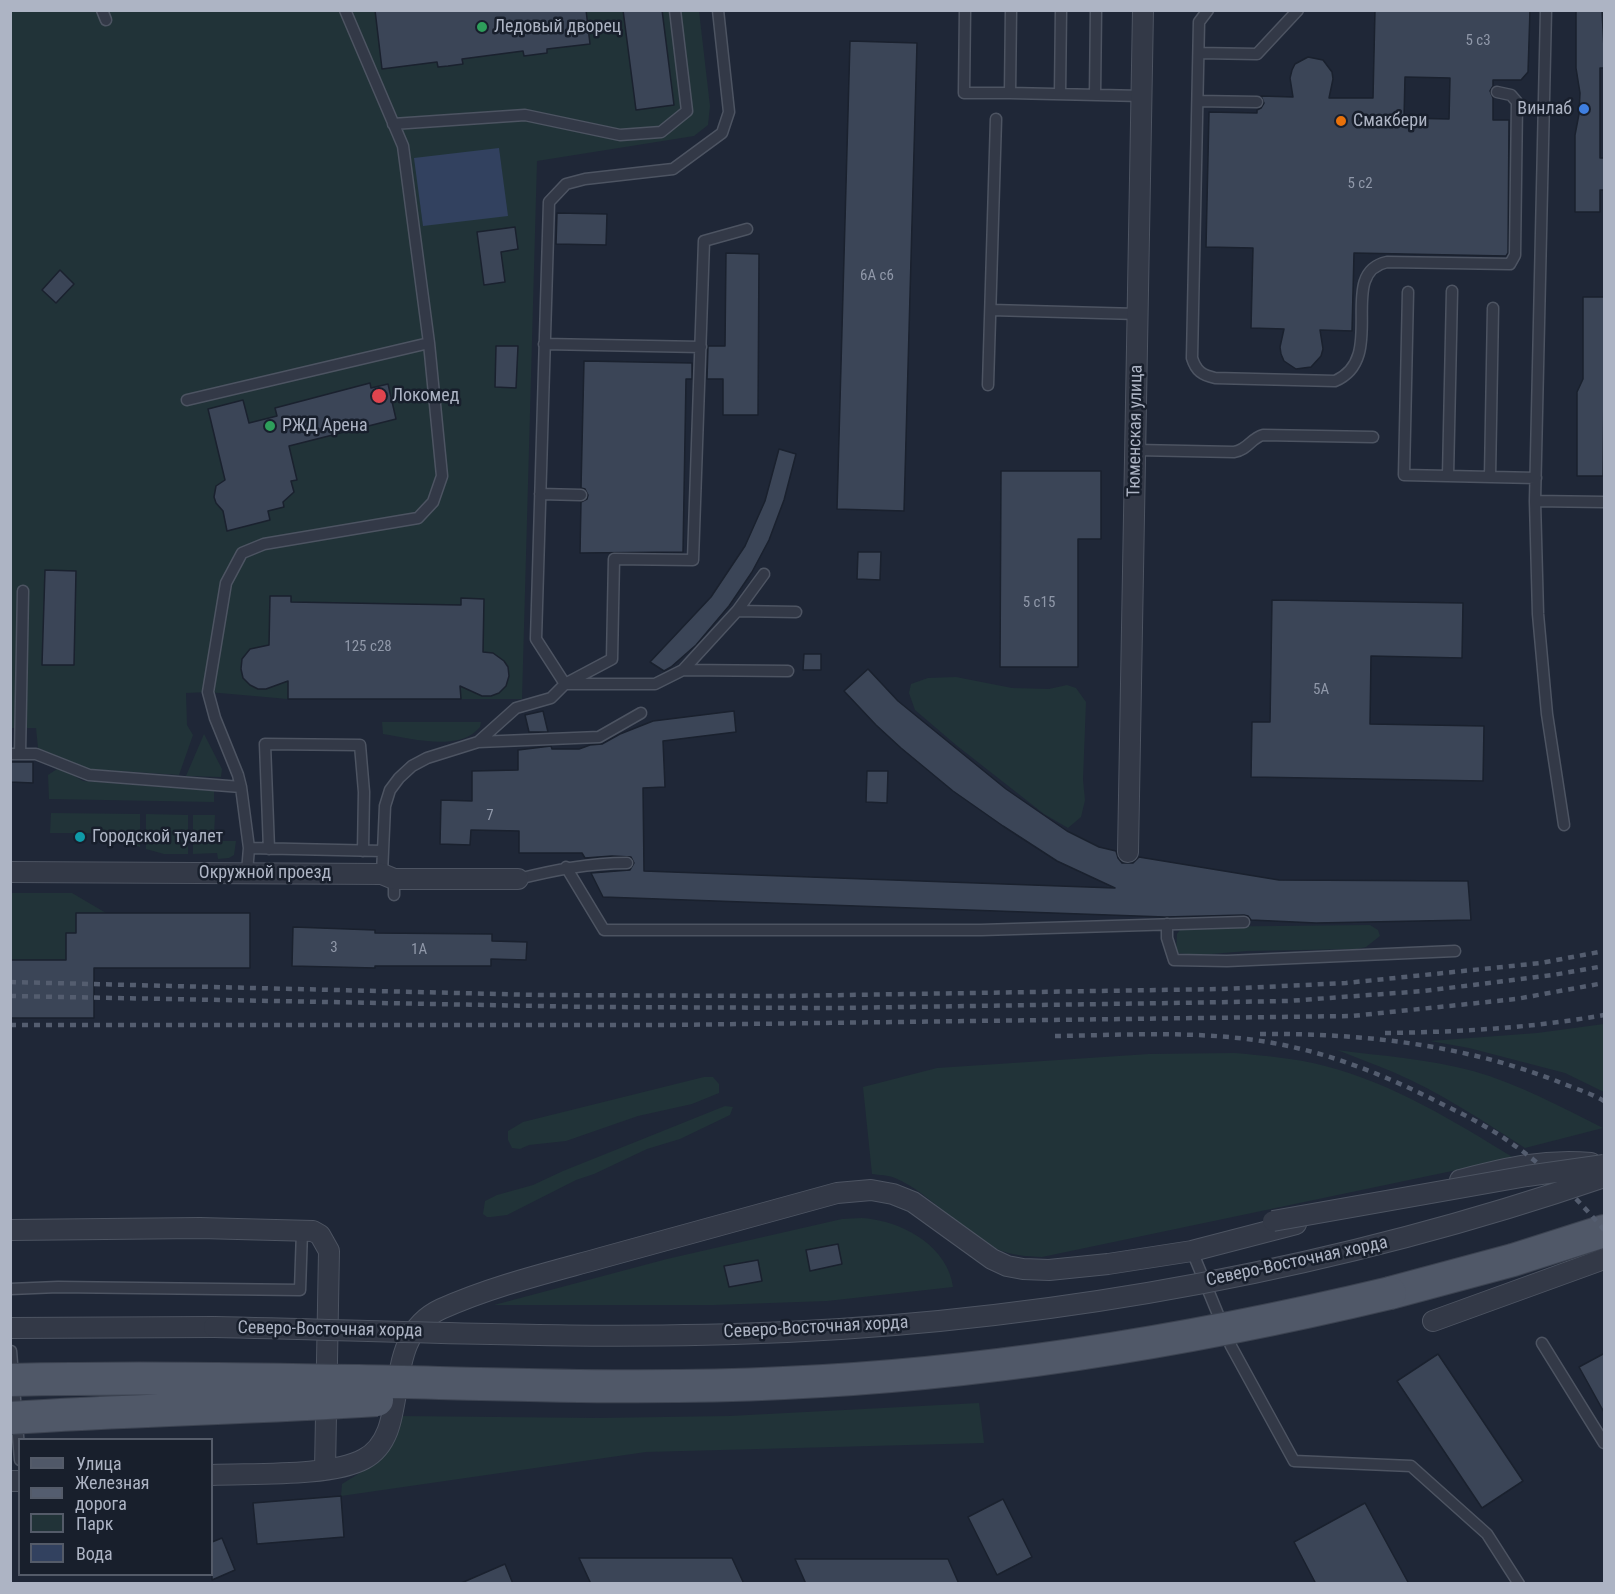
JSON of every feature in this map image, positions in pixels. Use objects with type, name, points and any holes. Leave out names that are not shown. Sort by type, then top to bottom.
[{"type":"main road","points":[[10,1380],[336,1381],[639,1386],[783,1383],[910,1375],[1029,1362],[1151,1344],[1278,1320],[1415,1287],[1513,1260],[1605,1231]]},
{"type":"main road","points":[[10,1418],[131,1410],[282,1406],[390,1399],[506,1385]]},
{"type":"street","name":"Тюменская улица","points":[[1128,852],[1143,10]]},
{"type":"street","name":"Окружной проезд","points":[[10,872],[247,872],[390,883],[518,879]]},
{"type":"street","points":[[213,1475],[325,1470],[365,1459],[381,1445],[389,1429],[400,1362],[416,1328],[438,1310],[499,1287],[837,1193],[871,1190],[893,1194],[913,1202],[992,1259],[1007,1266],[1049,1270],[1192,1251],[1524,1164],[1561,1160],[1605,1166]]},
{"type":"street","points":[[1273,1221],[1527,1176],[1605,1166]]},
{"type":"street","name":"Северо-Восточная хорда","points":[[10,1328],[214,1328],[644,1335],[786,1332],[911,1324],[1029,1311],[1137,1295],[1273,1269],[1408,1237],[1605,1177]]},
{"type":"street","points":[[10,1230],[200,1228],[313,1231],[320,1235],[329,1251],[325,1470]]},
{"type":"street","points":[[1433,1321],[1605,1259]]},
{"type":"lane","points":[[247,872],[249,848],[241,788],[215,718],[208,692],[226,583],[242,553],[264,544],[418,518],[433,502],[442,476],[429,343],[403,146],[345,10]]},
{"type":"lane","points":[[393,124],[525,115],[620,135],[661,132],[687,111],[675,10]]},
{"type":"lane","points":[[566,684],[536,639],[549,202],[566,184],[673,169],[722,133],[729,112],[718,10]]},
{"type":"lane","points":[[965,10],[964,93],[1142,96]]},
{"type":"lane","points":[[1010,93],[1011,10]]},
{"type":"lane","points":[[1060,94],[1061,10]]},
{"type":"lane","points":[[1095,95],[1096,10]]},
{"type":"lane","points":[[1208,10],[1199,22],[1192,358],[1194,366],[1204,376],[1335,381],[1347,375],[1359,351],[1363,286],[1366,274],[1372,267],[1387,262],[1510,264],[1514,260],[1517,102],[1511,95],[1497,92]]},
{"type":"lane","points":[[1199,53],[1257,54],[1298,10]]},
{"type":"lane","points":[[1546,10],[1535,501],[1538,614],[1546,703],[1564,825]]},
{"type":"lane","points":[[1198,101],[1257,102]]},
{"type":"lane","points":[[988,385],[996,119]]},
{"type":"lane","points":[[478,742],[516,708],[551,698],[566,684],[612,659],[614,559],[693,560],[704,242],[747,229]]},
{"type":"lane","points":[[1408,291],[1404,475],[1536,478]]},
{"type":"lane","points":[[1448,477],[1452,291]]},
{"type":"lane","points":[[1490,477],[1493,308]]},
{"type":"lane","points":[[991,310],[1138,314]]},
{"type":"lane","points":[[187,400],[429,343]]},
{"type":"lane","points":[[544,344],[700,347]]},
{"type":"lane","points":[[1136,450],[1243,451],[1253,440],[1263,435],[1373,437]]},
{"type":"lane","points":[[540,494],[581,495]]},
{"type":"lane","points":[[1535,501],[1605,502]]},
{"type":"lane","points":[[566,684],[655,684],[683,670],[737,611],[764,574]]},
{"type":"lane","points":[[23,591],[15,754],[36,754],[88,775],[241,788]]},
{"type":"lane","points":[[737,611],[796,612]]},
{"type":"lane","points":[[683,670],[788,671]]},
{"type":"lane","points":[[390,883],[383,851],[385,806],[390,790],[412,766],[427,758],[478,742],[599,737],[641,713]]},
{"type":"lane","points":[[270,849],[265,744],[360,744],[364,792],[363,851]]},
{"type":"lane","points":[[249,848],[383,851]]},
{"type":"lane","points":[[518,879],[566,867],[596,863],[627,863]]},
{"type":"lane","points":[[566,867],[604,930],[981,930],[1244,922]]},
{"type":"lane","points":[[1167,924],[1167,938],[1174,960],[1227,961],[1455,951]]},
{"type":"lane","points":[[10,1289],[58,1287],[300,1290],[302,1231]]},
{"type":"lane","points":[[1192,1251],[1232,1346],[1294,1461],[1411,1466],[1487,1534],[1520,1584]]},
{"type":"lane","points":[[1542,1343],[1605,1443]]},
{"type":"lane","points":[[11,1351],[18,1438]]},
{"type":"green space","name":"РЖД Арена","points":[[10,11],[699,11],[710,106],[708,125],[694,136],[537,161],[522,699],[288,699],[208,692],[186,693],[187,725],[193,735],[179,775],[89,769],[38,748],[36,728],[11,728]]},
{"type":"green space","points":[[956,677],[1012,688],[1049,689],[1067,685],[1076,688],[1086,702],[1083,780],[1085,800],[1081,817],[1068,828],[1044,814],[915,710],[909,693],[911,684],[928,678]]},
{"type":"green space","points":[[382,722],[481,722],[480,727],[469,736],[460,740],[438,742],[383,734]]},
{"type":"green space","points":[[204,734],[222,769],[221,777],[186,776]]},
{"type":"green space","points":[[57,769],[64,770],[83,781],[214,791],[214,802],[49,799],[48,775]]},
{"type":"green space","points":[[51,813],[140,814],[140,847],[122,842],[122,833],[50,833]]},
{"type":"green space","points":[[146,814],[188,815],[188,854],[164,854],[146,849]]},
{"type":"green space","points":[[193,815],[215,815],[214,835],[223,841],[236,841],[234,855],[218,859],[217,853],[193,854]]},
{"type":"green space","points":[[11,893],[72,893],[106,913],[76,913],[76,933],[66,933],[66,960],[11,960]]},
{"type":"green space","points":[[1370,925],[1378,930],[1380,936],[1366,947],[1357,949],[1247,951],[1200,955],[1176,953],[1177,934],[1182,927]]},
{"type":"green space","points":[[1604,1024],[1604,1092],[1565,1073],[1469,1048],[1430,1041],[1537,1033]]},
{"type":"green space","points":[[1337,1050],[1422,1061],[1473,1071],[1523,1089],[1603,1128],[1525,1148],[1428,1089],[1393,1072]]},
{"type":"green space","points":[[1235,1053],[1314,1063],[1375,1083],[1446,1117],[1514,1158],[1042,1257],[1025,1256],[997,1249],[970,1233],[909,1185],[892,1177],[872,1174],[863,1087],[937,1068],[1149,1054]]},
{"type":"green space","points":[[704,1077],[713,1077],[719,1084],[719,1093],[692,1104],[638,1116],[566,1141],[529,1145],[520,1149],[512,1148],[508,1140],[508,1131],[523,1122]]},
{"type":"green space","points":[[725,1106],[733,1107],[730,1115],[680,1139],[647,1149],[576,1180],[507,1215],[487,1217],[483,1214],[485,1201],[497,1195],[533,1185]]},
{"type":"green space","points":[[868,1218],[898,1226],[924,1240],[943,1261],[950,1273],[953,1287],[827,1301],[714,1305],[494,1305],[667,1259],[842,1219]],"holes":[[[838,1244],[842,1264],[811,1271],[806,1250]]]},
{"type":"green space","points":[[979,1403],[984,1443],[646,1452],[341,1496],[342,1484],[371,1466],[398,1416],[598,1418],[729,1416]]},
{"type":"water","points":[[499,148],[508,216],[423,226],[414,158]]},
{"type":"building","name":"Ледовый дворец","points":[[375,10],[586,10],[590,44],[547,49],[547,53],[524,56],[523,51],[462,59],[463,64],[448,66],[438,67],[437,62],[382,69]]},
{"type":"building","points":[[623,10],[662,10],[674,105],[636,110]]},
{"type":"building","points":[[1375,10],[1530,10],[1528,72],[1521,80],[1493,80],[1490,91],[1493,98],[1493,120],[1509,120],[1508,253],[1506,256],[1354,253],[1352,331],[1320,330],[1323,349],[1321,356],[1311,367],[1296,369],[1284,361],[1281,354],[1280,347],[1284,329],[1251,328],[1253,248],[1206,247],[1209,112],[1257,113],[1264,103],[1261,96],[1293,97],[1290,78],[1292,70],[1295,64],[1308,57],[1323,60],[1332,72],[1329,98],[1373,98]],"holes":[[[1405,77],[1450,78],[1449,119],[1404,118]]]},
{"type":"building","points":[[1576,10],[1602,10],[1605,68],[1600,68],[1600,158],[1605,158],[1605,190],[1600,190],[1600,212],[1575,212],[1575,135],[1580,93],[1576,68]]},
{"type":"building","points":[[850,41],[917,43],[904,511],[837,509]]},
{"type":"building","points":[[557,213],[607,214],[606,245],[556,244]]},
{"type":"building","points":[[515,227],[518,249],[501,252],[505,282],[484,285],[477,232]]},
{"type":"building","points":[[726,253],[759,254],[758,415],[723,415],[723,379],[707,379],[708,346],[725,346]]},
{"type":"building","points":[[60,270],[74,284],[56,303],[42,290]]},
{"type":"building","points":[[1583,297],[1605,297],[1603,476],[1577,476],[1577,392],[1583,379]]},
{"type":"building","points":[[496,346],[518,346],[516,388],[495,387]]},
{"type":"building","points":[[584,361],[692,363],[692,379],[686,379],[683,552],[580,553],[581,502],[587,499],[588,495],[585,489],[581,488]]},
{"type":"building","points":[[370,383],[371,388],[388,384],[396,419],[289,446],[297,480],[291,481],[294,492],[283,502],[284,507],[268,511],[270,520],[227,531],[223,511],[214,497],[216,486],[225,480],[208,409],[243,400],[249,423],[277,416],[275,408]]},
{"type":"building","points":[[779,449],[796,454],[784,500],[769,540],[752,572],[729,606],[696,645],[664,671],[650,662],[711,597],[745,546],[765,501]]},
{"type":"building","points":[[1001,471],[1101,471],[1101,539],[1078,539],[1078,667],[1000,667]]},
{"type":"building","points":[[858,552],[881,552],[880,580],[857,579]]},
{"type":"building","points":[[45,570],[76,571],[74,665],[42,665]]},
{"type":"building","points":[[270,596],[291,596],[291,602],[461,605],[461,598],[484,599],[483,652],[493,653],[504,661],[508,667],[509,676],[506,686],[499,693],[482,696],[460,686],[461,699],[288,699],[288,681],[266,689],[258,689],[243,678],[242,659],[250,649],[269,645]]},
{"type":"building","points":[[1272,600],[1463,603],[1462,658],[1371,656],[1370,724],[1484,726],[1483,781],[1251,777],[1252,722],[1270,722]]},
{"type":"building","points":[[804,654],[821,654],[821,670],[803,670]]},
{"type":"building","points":[[868,669],[898,701],[1006,789],[1067,831],[1099,847],[1116,851],[1122,863],[1133,863],[1139,857],[1279,880],[1468,881],[1471,920],[1316,923],[1251,920],[1244,915],[1165,917],[603,897],[591,873],[630,870],[634,863],[631,857],[585,858],[582,853],[519,853],[519,831],[471,830],[470,845],[440,844],[441,800],[472,801],[472,771],[518,770],[518,750],[551,746],[552,749],[579,749],[602,744],[653,721],[734,711],[736,732],[663,741],[665,787],[643,788],[644,871],[1115,888],[1057,861],[1003,826],[953,791],[901,748],[844,691]]},
{"type":"building","points":[[543,711],[548,732],[529,732],[525,715]]},
{"type":"building","points":[[10,762],[33,762],[33,783],[10,782]]},
{"type":"building","points":[[867,771],[888,771],[887,803],[866,802]]},
{"type":"building","points":[[76,913],[250,913],[250,968],[94,968],[94,1018],[10,1018],[10,960],[66,960],[66,933],[76,933]]},
{"type":"building","points":[[293,927],[375,930],[375,933],[492,934],[492,941],[527,942],[526,960],[491,959],[491,966],[375,966],[375,968],[292,966]]},
{"type":"building","points":[[838,1244],[842,1264],[810,1271],[806,1250]]},
{"type":"building","points":[[758,1260],[762,1281],[729,1287],[724,1266]]},
{"type":"building","points":[[1605,1353],[1605,1414],[1579,1367]]},
{"type":"building","points":[[1438,1354],[1523,1481],[1482,1508],[1397,1381]]},
{"type":"building","points":[[341,1496],[344,1537],[257,1544],[253,1503]]},
{"type":"building","points":[[1003,1499],[1032,1557],[997,1575],[968,1517]]},
{"type":"building","points":[[1365,1503],[1409,1584],[1316,1584],[1294,1542]]},
{"type":"building","points":[[222,1538],[235,1570],[212,1580],[213,1576],[213,1542]]},
{"type":"building","points":[[579,1558],[732,1558],[744,1584],[591,1584]]},
{"type":"building","points":[[795,1559],[948,1559],[959,1584],[806,1584]]},
{"type":"building","points":[[505,1564],[513,1584],[459,1584]]},
{"type":"railway","points":[[10,982],[539,995],[784,996],[1222,989],[1346,983],[1541,963],[1604,951]]},
{"type":"railway","points":[[10,996],[592,1007],[838,1008],[1288,1001],[1424,991],[1553,975],[1604,966]]},
{"type":"railway","points":[[10,1025],[668,1025],[1352,1016],[1516,999],[1604,983]]},
{"type":"railway","points":[[1385,1033],[1495,1028],[1604,1015]]},
{"type":"railway","points":[[1055,1036],[1164,1034],[1219,1036],[1273,1043],[1339,1060],[1403,1085],[1495,1132],[1549,1173],[1604,1230]]},
{"type":"railway","points":[[1260,1034],[1372,1039],[1446,1049],[1518,1068],[1586,1092],[1604,1101]]},
{"type":"place","name":"Ледовый дворец","points":[[482,27]]},
{"type":"place","name":"Винлаб","points":[[1584,109]]},
{"type":"place","name":"Смакбери","points":[[1341,121]]},
{"type":"place","name":"Локомед","points":[[379,396]]},
{"type":"place","name":"РЖД Арена","points":[[270,426]]},
{"type":"place","name":"Городской туалет","points":[[80,837]]}]
